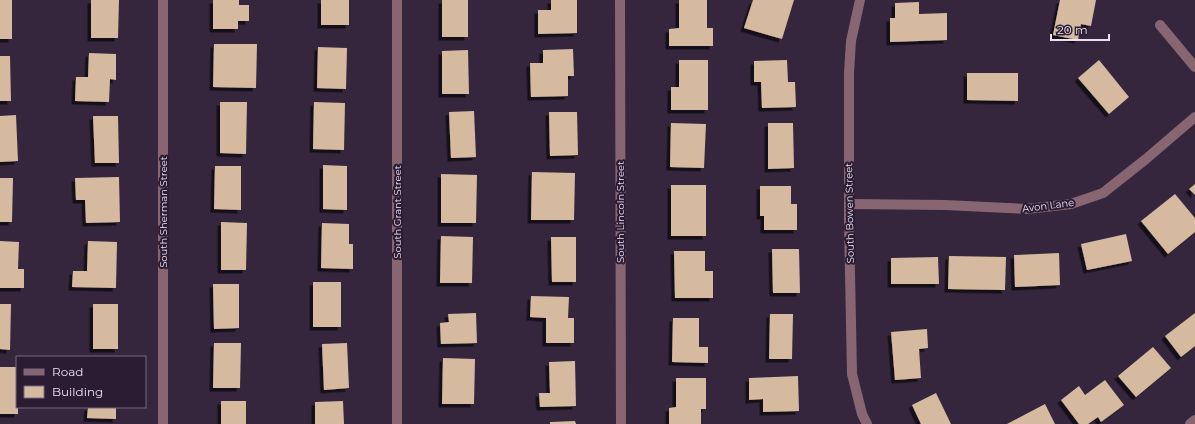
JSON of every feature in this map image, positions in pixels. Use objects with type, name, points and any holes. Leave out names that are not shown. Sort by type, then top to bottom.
[{"type":"street","name":"South Sherman Street","points":[[163,0],[163,424]]},
{"type":"street","name":"South Grant Street","points":[[396,0],[397,424]]},
{"type":"street","name":"South Lincoln Street","points":[[620,0],[621,424]]},
{"type":"street","name":"South Bowen Street","points":[[860,0],[851,41],[849,73],[849,204],[852,374],[862,414],[867,424]]},
{"type":"street","points":[[1160,25],[1195,67]]},
{"type":"street","name":"Avon Lane","points":[[849,204],[945,205],[1027,209],[1071,204],[1103,193],[1195,117]]},
{"type":"street","points":[[1190,424],[1195,420]]},
{"type":"building","points":[[0,0],[12,0],[12,39],[0,39]]},
{"type":"building","points":[[91,0],[119,0],[118,38],[91,38]]},
{"type":"building","points":[[213,0],[239,0],[239,5],[249,5],[249,21],[238,21],[238,29],[213,29]]},
{"type":"building","points":[[321,0],[349,0],[349,25],[321,25]]},
{"type":"building","points":[[442,0],[468,0],[468,37],[442,37]]},
{"type":"building","points":[[551,0],[577,0],[577,33],[538,34],[538,10],[551,10]]},
{"type":"building","points":[[679,0],[707,0],[707,28],[713,28],[713,46],[669,46],[669,29],[679,28]]},
{"type":"building","points":[[753,0],[794,0],[782,39],[744,28]]},
{"type":"building","points":[[1060,0],[1096,0],[1091,26],[1081,24],[1078,40],[1053,35]]},
{"type":"building","points":[[919,2],[919,14],[947,13],[947,40],[890,42],[890,18],[895,18],[895,3]]},
{"type":"building","points":[[214,44],[257,44],[256,88],[213,87]]},
{"type":"building","points":[[318,47],[347,48],[346,89],[317,88]]},
{"type":"building","points":[[573,49],[574,76],[568,76],[568,96],[531,97],[530,63],[543,63],[543,50]]},
{"type":"building","points":[[468,50],[469,94],[442,94],[442,51]]},
{"type":"building","points":[[89,53],[116,54],[116,80],[110,79],[109,102],[75,101],[76,77],[88,77]]},
{"type":"building","points":[[0,56],[10,56],[11,101],[0,101]]},
{"type":"building","points":[[679,60],[708,60],[708,110],[671,110],[671,87],[679,87]]},
{"type":"building","points":[[787,60],[788,82],[795,82],[796,107],[762,108],[761,82],[754,82],[754,61]]},
{"type":"building","points":[[1099,60],[1129,97],[1109,114],[1078,78]]},
{"type":"building","points":[[967,73],[1018,73],[1018,101],[967,100]]},
{"type":"building","points":[[220,102],[247,102],[246,154],[220,153]]},
{"type":"building","points":[[314,102],[345,103],[344,150],[313,149]]},
{"type":"building","points":[[474,111],[476,157],[451,158],[449,112]]},
{"type":"building","points":[[549,112],[577,112],[578,155],[550,156]]},
{"type":"building","points":[[16,115],[18,161],[0,162],[0,116]]},
{"type":"building","points":[[93,116],[118,116],[119,163],[95,163]]},
{"type":"building","points":[[671,123],[706,124],[704,168],[670,167]]},
{"type":"building","points":[[768,123],[793,123],[794,168],[768,169]]},
{"type":"building","points":[[323,165],[347,166],[347,210],[323,209]]},
{"type":"building","points":[[215,166],[241,166],[241,210],[214,209]]},
{"type":"building","points":[[532,172],[575,173],[574,220],[531,220]]},
{"type":"building","points":[[441,174],[477,175],[476,223],[441,223]]},
{"type":"building","points":[[119,177],[120,222],[86,223],[85,200],[76,200],[75,178]]},
{"type":"building","points":[[0,178],[13,178],[12,222],[0,222]]},
{"type":"building","points":[[1195,184],[1195,195],[1189,189]]},
{"type":"building","points":[[671,185],[706,185],[706,236],[671,236]]},
{"type":"building","points":[[760,186],[791,186],[791,204],[797,204],[797,230],[764,230],[764,216],[760,216]]},
{"type":"building","points":[[1175,194],[1195,218],[1195,232],[1168,254],[1141,221]]},
{"type":"building","points":[[221,222],[247,223],[246,270],[221,270]]},
{"type":"building","points":[[322,223],[349,224],[349,244],[353,244],[353,269],[321,268]]},
{"type":"building","points":[[1126,234],[1132,261],[1087,270],[1081,244]]},
{"type":"building","points":[[441,236],[473,237],[472,283],[440,283]]},
{"type":"building","points":[[551,237],[576,237],[576,282],[552,282]]},
{"type":"building","points":[[0,241],[19,242],[18,269],[24,269],[24,288],[0,288]]},
{"type":"building","points":[[88,241],[117,242],[116,288],[72,287],[73,271],[87,271]]},
{"type":"building","points":[[772,249],[799,249],[800,293],[773,293]]},
{"type":"building","points":[[674,251],[705,251],[705,271],[713,271],[713,298],[675,298]]},
{"type":"building","points":[[1059,253],[1060,285],[1015,287],[1014,255]]},
{"type":"building","points":[[949,256],[1006,257],[1005,290],[948,289]]},
{"type":"building","points":[[938,257],[939,284],[891,284],[891,258]]},
{"type":"building","points":[[313,282],[341,282],[341,327],[313,327]]},
{"type":"building","points":[[213,284],[239,284],[239,328],[214,329]]},
{"type":"building","points":[[531,296],[569,297],[568,318],[574,318],[574,343],[546,343],[546,318],[530,317]]},
{"type":"building","points":[[0,304],[11,304],[10,350],[0,349]]},
{"type":"building","points":[[93,304],[118,304],[118,349],[93,349]]},
{"type":"building","points":[[476,313],[477,343],[441,344],[440,323],[449,322],[448,314]]},
{"type":"building","points":[[1195,313],[1195,346],[1181,357],[1165,336]]},
{"type":"building","points":[[770,314],[793,314],[792,359],[769,359]]},
{"type":"building","points":[[673,318],[699,318],[699,347],[708,347],[708,363],[672,362]]},
{"type":"building","points":[[927,329],[928,348],[919,349],[921,378],[895,380],[891,332]]},
{"type":"building","points":[[214,343],[241,343],[240,388],[213,388]]},
{"type":"building","points":[[347,343],[349,388],[324,390],[322,344]]},
{"type":"building","points":[[1153,347],[1171,368],[1136,397],[1118,376]]},
{"type":"building","points":[[443,358],[475,359],[474,404],[442,404]]},
{"type":"building","points":[[575,361],[576,406],[540,407],[539,393],[550,393],[549,362]]},
{"type":"building","points":[[0,367],[16,367],[16,408],[18,408],[18,414],[0,414]]},
{"type":"building","points":[[798,376],[799,411],[763,412],[763,399],[749,400],[749,378]]},
{"type":"building","points":[[676,378],[706,378],[706,409],[701,409],[701,424],[669,424],[669,408],[676,407]]},
{"type":"building","points":[[1105,380],[1124,405],[1101,422],[1098,417],[1088,424],[1079,424],[1061,400],[1079,386],[1085,395]]},
{"type":"building","points":[[936,393],[951,424],[921,424],[912,405]]},
{"type":"building","points":[[221,401],[246,401],[246,424],[221,424]]},
{"type":"building","points":[[343,401],[344,424],[315,424],[315,402]]},
{"type":"building","points":[[1045,404],[1055,424],[1007,424]]},
{"type":"building","points":[[88,408],[116,408],[116,419],[87,418]]},
{"type":"building","points":[[575,421],[576,424],[550,424],[550,422]]}]
